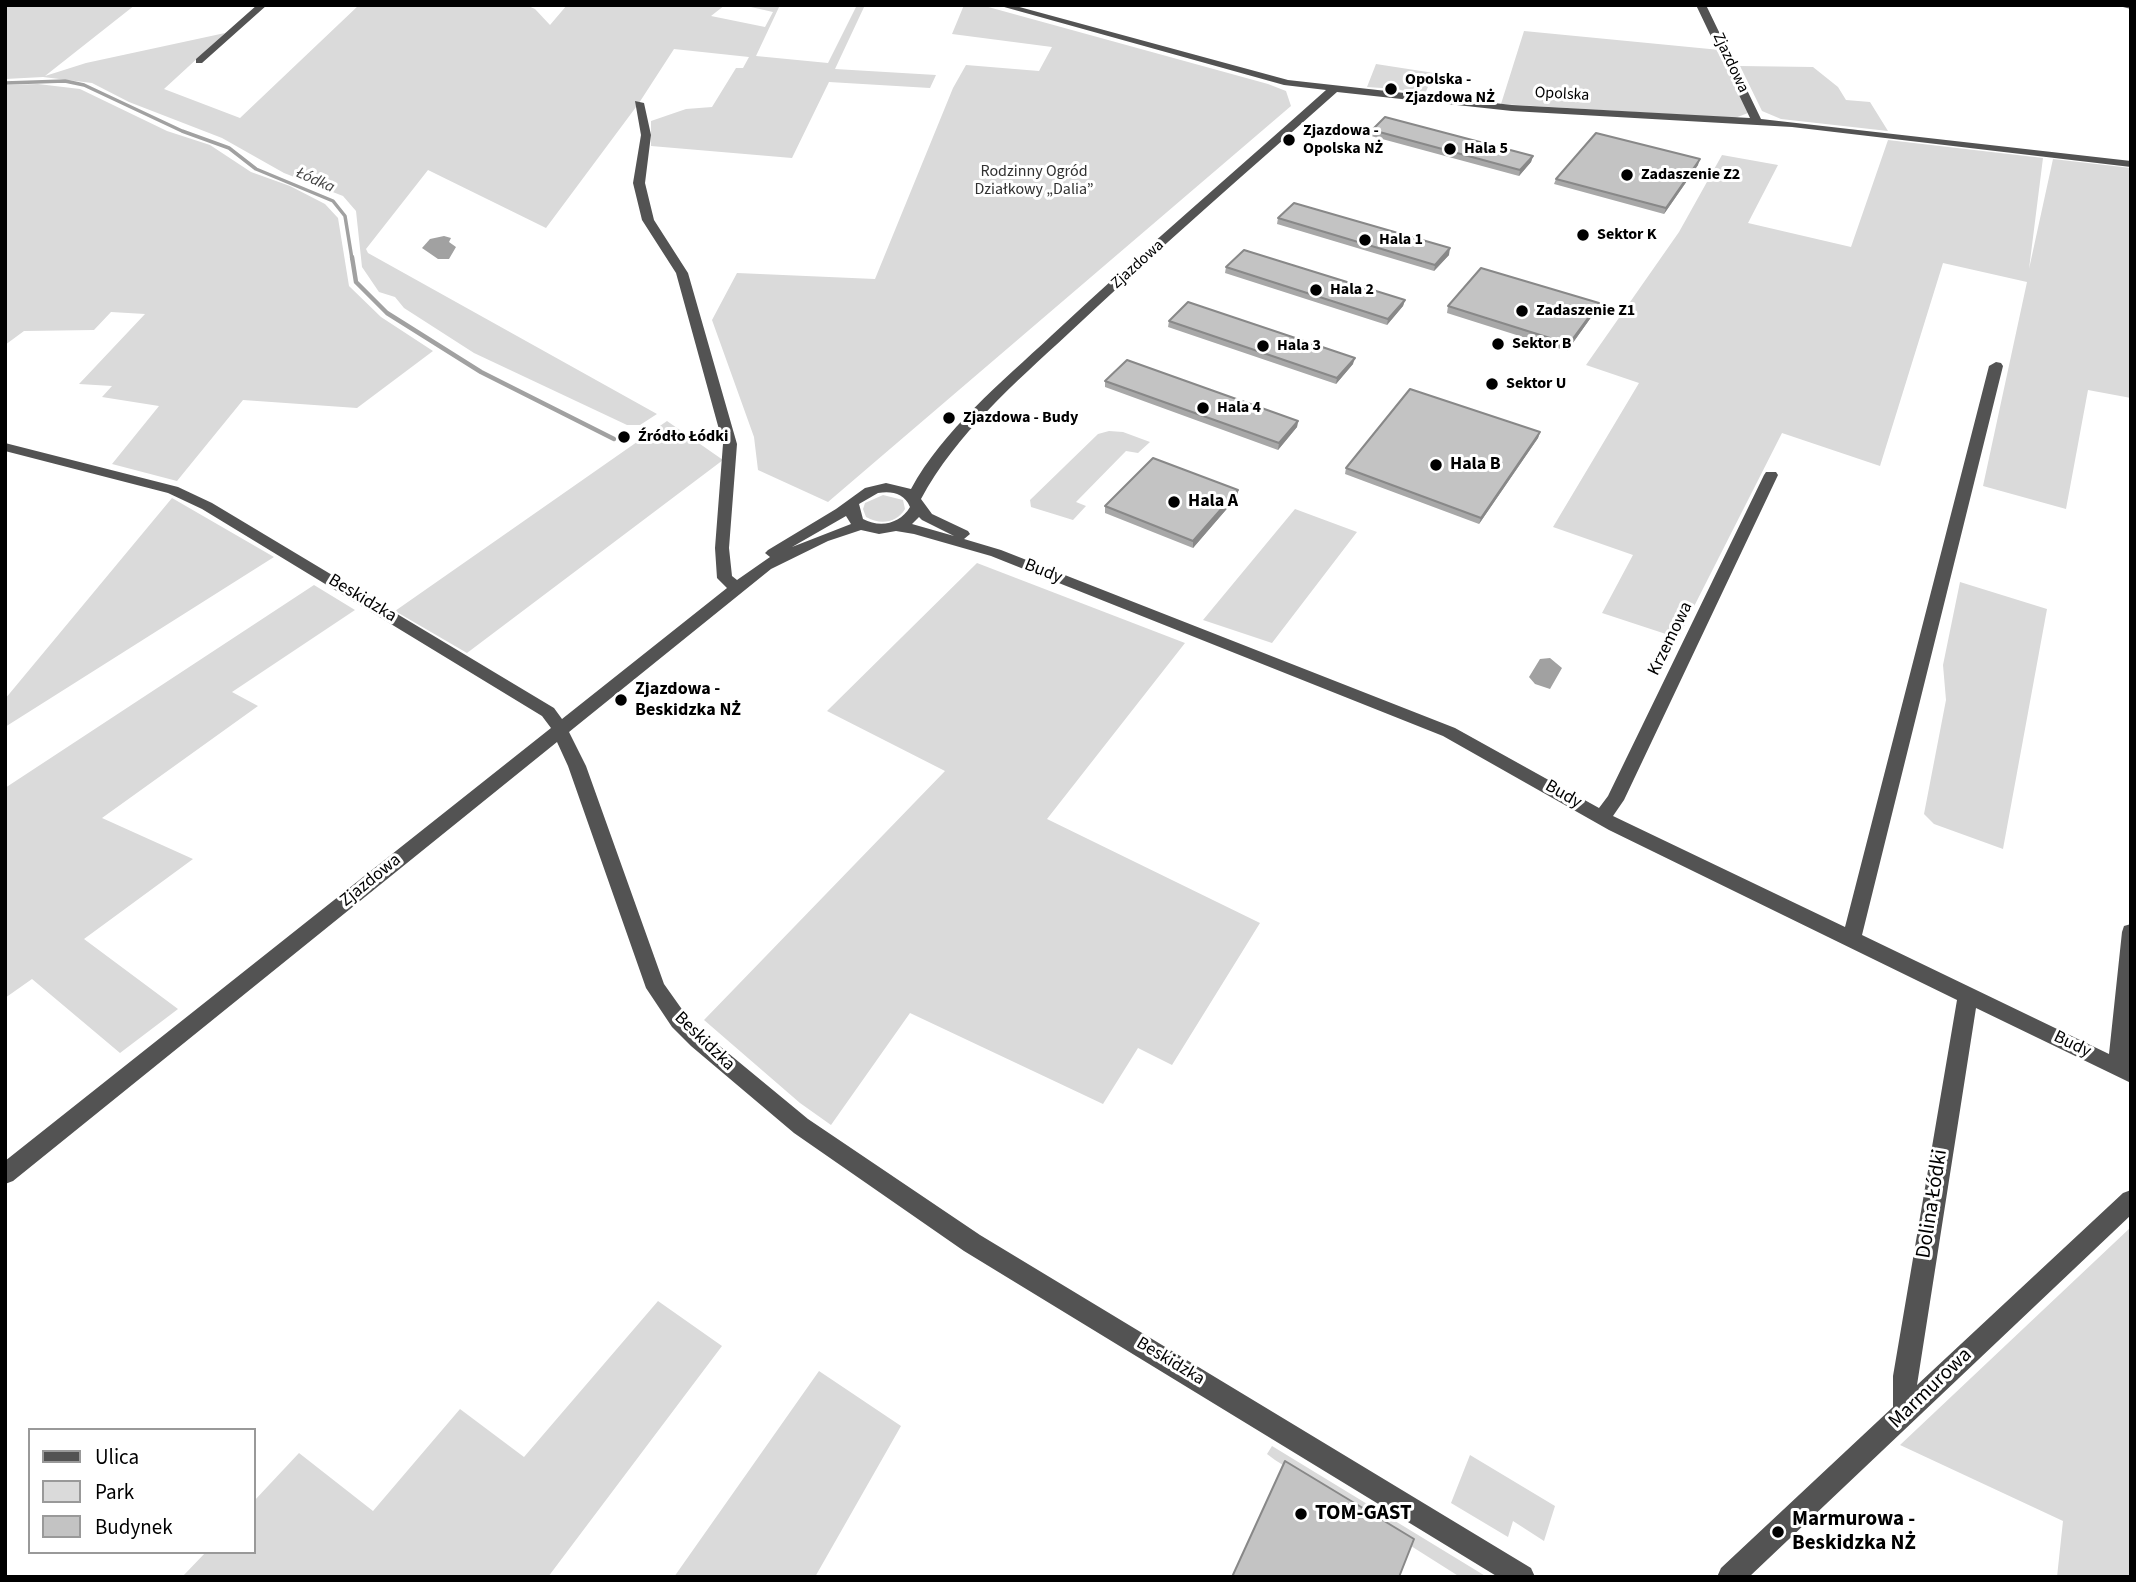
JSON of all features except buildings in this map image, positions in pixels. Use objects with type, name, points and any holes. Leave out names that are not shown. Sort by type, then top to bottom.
[{"type":"street","points":[[199,61],[263,5]]},
{"type":"street","name":"Opolska","points":[[1000,5],[1274,80],[1512,108],[1757,122],[2131,164]]},
{"type":"street","name":"Zjazdowa","points":[[1702,5],[1757,122]]},
{"type":"street","points":[[2119,5],[2131,6]]},
{"type":"street","name":"Zjazdowa","points":[[885,488],[898,483],[946,446],[1025,367],[1335,88]]},
{"type":"street","points":[[639,103],[646,135],[639,183],[648,220],[681,273],[697,319],[730,444],[723,557],[725,578],[737,588]]},
{"type":"street","points":[[1852,939],[1996,366]]},
{"type":"street","name":"Zjazdowa","points":[[915,503],[917,486],[946,446]]},
{"type":"street","name":"Beskidzka","points":[[5,447],[173,490],[222,513],[526,697],[552,716],[577,766],[647,967],[667,1005],[698,1040],[801,1126],[972,1243],[1522,1577]]},
{"type":"street","name":"Krzemowa","points":[[1601,818],[1615,800],[1771,475]]},
{"type":"street","points":[[885,488],[905,491],[915,503],[909,521],[897,527],[883,529],[862,525],[853,518],[852,504],[864,493],[885,488]]},
{"type":"street","name":"Budy","points":[[915,503],[926,517],[980,541],[996,553]]},
{"type":"street","name":"Zjazdowa","points":[[766,565],[772,554],[786,543],[852,504]]},
{"type":"street","name":"Zjazdowa","points":[[5,1174],[766,565],[837,532],[862,525]]},
{"type":"street","name":"Budy","points":[[897,527],[915,529],[996,553],[1449,732],[1601,818],[2124,1070],[2131,932]]},
{"type":"street","name":"Dolina Łódki","points":[[1905,1413],[1905,1376],[1968,995]]},
{"type":"street","name":"Marmurowa","points":[[1730,1577],[2131,1200]]},
{"type":"green space","points":[[5,5],[135,5],[45,76],[86,63],[225,33],[164,89],[240,118],[359,5],[526,5],[535,9],[550,25],[567,5],[725,5],[711,16],[765,27],[773,12],[742,5],[780,5],[756,56],[828,63],[857,5],[865,5],[835,69],[936,75],[930,88],[829,82],[792,158],[651,146],[651,121],[686,109],[712,107],[736,68],[743,68],[749,57],[674,49],[639,103],[546,228],[428,170],[366,249],[368,253],[657,414],[640,425],[627,425],[474,353],[404,308],[395,297],[379,292],[362,267],[356,211],[343,196],[284,173],[222,138],[129,102],[92,83],[43,77],[5,79]]},
{"type":"green space","name":"Rodzinny Ogród Działkowy „Dalia”","points":[[964,5],[981,5],[1268,84],[1286,91],[1291,106],[828,502],[758,470],[754,437],[712,320],[737,273],[875,279],[953,88],[966,65],[1039,71],[1052,47],[952,34]]},
{"type":"green space","points":[[1524,31],[1720,50],[1748,113],[1735,118],[1501,104]]},
{"type":"green space","points":[[1376,64],[1434,73],[1424,96],[1397,89],[1367,87]]},
{"type":"green space","points":[[1740,66],[1813,67],[1838,87],[1846,100],[1870,102],[1888,131],[1781,119],[1762,111]]},
{"type":"green space","points":[[38,84],[80,89],[167,131],[210,145],[251,172],[290,186],[325,204],[338,218],[349,286],[381,317],[433,351],[357,408],[243,400],[177,481],[112,464],[159,406],[102,397],[112,386],[79,384],[145,314],[111,312],[94,330],[24,331],[5,345],[5,85]]},
{"type":"green space","points":[[1888,140],[2043,158],[2029,269],[2053,159],[2131,168],[2131,398],[2088,390],[2066,509],[1983,486],[2027,282],[1943,263],[1880,466],[1782,433],[1678,638],[1602,613],[1633,555],[1553,527],[1639,383],[1586,365],[1679,232],[1722,155],[1778,165],[1748,223],[1851,247]]},
{"type":"green space","points":[[667,421],[723,460],[467,653],[395,611]]},
{"type":"green space","points":[[1109,431],[1123,432],[1150,442],[1138,453],[1126,451],[1076,502],[1086,506],[1073,520],[1031,507],[1030,500],[1098,434]]},
{"type":"green space","points":[[883,495],[903,500],[905,509],[902,514],[888,521],[866,517],[863,509],[865,503]]},
{"type":"green space","points":[[172,498],[274,557],[5,727],[5,699]]},
{"type":"green space","points":[[1295,509],[1357,532],[1272,643],[1203,620]]},
{"type":"green space","points":[[977,563],[1185,643],[1047,819],[1260,923],[1172,1065],[1138,1048],[1103,1104],[910,1013],[831,1125],[800,1103],[704,1020],[945,771],[827,711]]},
{"type":"green space","points":[[1960,582],[2047,609],[2003,849],[1934,824],[1924,814],[1946,700],[1943,665]]},
{"type":"green space","points":[[314,585],[355,610],[232,692],[258,706],[102,818],[193,859],[84,939],[178,1009],[120,1053],[32,979],[5,998],[5,788]]},
{"type":"green space","points":[[2131,1227],[2131,1577],[2057,1577],[2063,1521],[1900,1445]]},
{"type":"green space","points":[[658,1301],[722,1346],[548,1577],[182,1577],[204,1554],[256,1554],[256,1499],[299,1453],[373,1511],[460,1409],[524,1457]]},
{"type":"green space","points":[[819,1371],[901,1426],[815,1577],[674,1577]]},
{"type":"green space","points":[[1272,1446],[1487,1577],[1460,1577],[1275,1460],[1267,1454]]},
{"type":"green space","points":[[1470,1455],[1555,1506],[1544,1541],[1513,1521],[1508,1537],[1451,1503]]},
{"type":"shaded area","points":[[444,236],[451,238],[449,242],[456,247],[449,259],[438,259],[422,248],[430,239]]},
{"type":"shaded area","points":[[1550,658],[1562,668],[1550,689],[1535,684],[1529,677],[1540,659]]},
{"type":"waterway","name":"Łódka","points":[[5,83],[65,81],[84,85],[182,131],[229,148],[256,169],[333,201],[345,216],[352,259]]},
{"type":"waterway","name":"Łódka","points":[[352,257],[356,282],[387,313],[481,372],[614,439]]},
{"type":"place","name":"Opolska - Zjazdowa NŻ","points":[[1391,89]]},
{"type":"place","name":"Zjazdowa - Opolska NŻ","points":[[1289,140]]},
{"type":"place","name":"Hala 5","points":[[1450,149]]},
{"type":"place","name":"Zadaszenie Z2","points":[[1627,175]]},
{"type":"place","name":"Sektor K","points":[[1583,235]]},
{"type":"place","name":"Hala 1","points":[[1365,240]]},
{"type":"place","name":"Hala 2","points":[[1316,290]]},
{"type":"place","name":"Zadaszenie Z1","points":[[1522,311]]},
{"type":"place","name":"Sektor B","points":[[1498,344]]},
{"type":"place","name":"Hala 3","points":[[1263,346]]},
{"type":"place","name":"Sektor U","points":[[1492,384]]},
{"type":"place","name":"Hala 4","points":[[1203,408]]},
{"type":"place","name":"Zjazdowa - Budy","points":[[949,418]]},
{"type":"place","name":"Źródło Łódki","points":[[624,437]]},
{"type":"place","name":"Hala B","points":[[1436,465]]},
{"type":"place","name":"Hala A","points":[[1174,502]]},
{"type":"place","name":"Zjazdowa - Beskidzka NŻ","points":[[621,700]]},
{"type":"place","name":"TOM-GAST","points":[[1301,1514]]},
{"type":"place","name":"Marmurowa - Beskidzka NŻ","points":[[1778,1532]]}]
